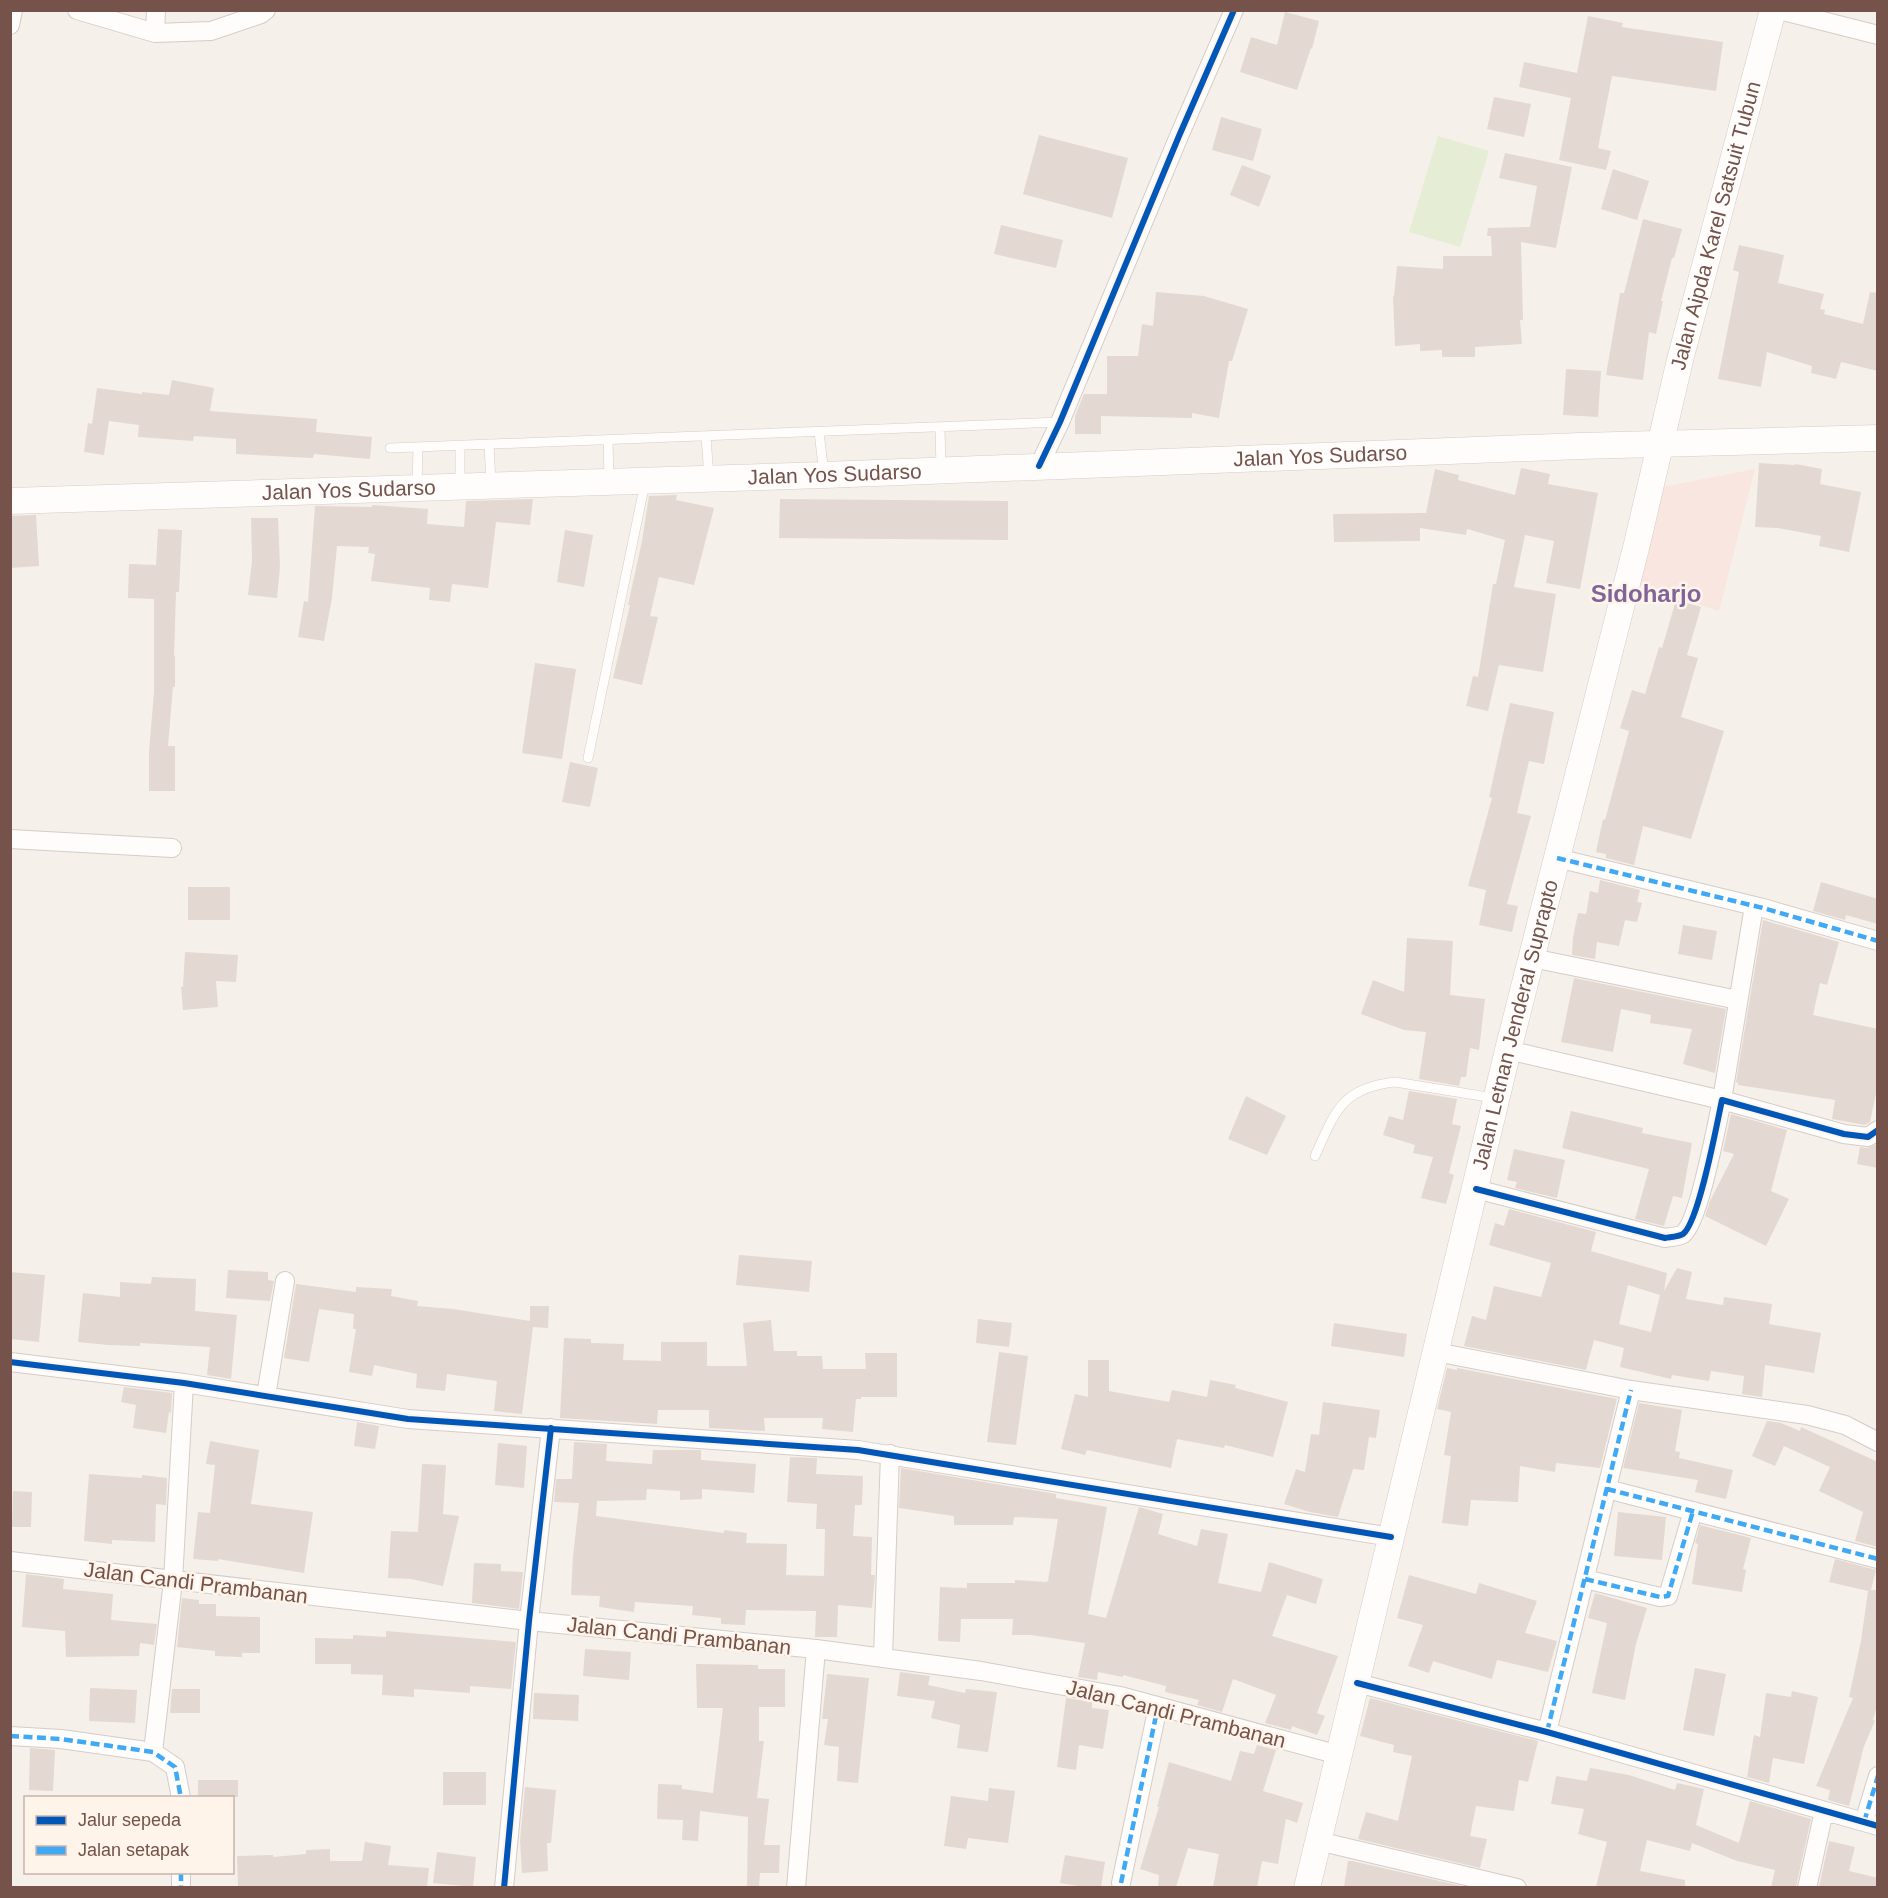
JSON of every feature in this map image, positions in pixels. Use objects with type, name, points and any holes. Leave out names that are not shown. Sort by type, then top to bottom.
[{"type":"main road","name":"Jalan Aipda Karel Satsuit Tubun","points":[[1659,443],[1773,10]]},
{"type":"main road","name":"Jalan Yos Sudarso","points":[[10,501],[824,475],[1659,443],[1878,438]]},
{"type":"main road","name":"Jalan Letnan Jenderal Suprapto","points":[[1307,1887],[1339,1755],[1374,1687],[1391,1537],[1532,958],[1577,863],[1636,544],[1659,443]]},
{"type":"street","points":[[10,25],[14,10]]},
{"type":"street","points":[[77,10],[154,33],[211,32],[261,14],[266,10]]},
{"type":"street","points":[[154,33],[156,10]]},
{"type":"street","points":[[1039,466],[1060,422],[1234,10]]},
{"type":"street","points":[[1779,10],[1878,35]]},
{"type":"street","points":[[10,839],[172,848]]},
{"type":"street","points":[[1577,863],[1754,906],[1878,941]]},
{"type":"street","points":[[1476,1189],[1665,1238],[1682,1234],[1690,1225],[1694,1215],[1722,1100],[1754,906]]},
{"type":"street","points":[[1532,958],[1738,1000]]},
{"type":"street","points":[[1508,1050],[1722,1100],[1844,1134],[1868,1137],[1878,1130]]},
{"type":"street","points":[[266,1396],[285,1281]]},
{"type":"street","points":[[1436,1352],[1631,1390],[1807,1415],[1845,1425],[1878,1442]]},
{"type":"street","points":[[10,1362],[184,1383],[408,1419],[847,1449],[890,1454],[1391,1537]]},
{"type":"street","points":[[153,1752],[173,1581],[184,1383]]},
{"type":"street","points":[[1547,1732],[1631,1390]]},
{"type":"street","points":[[504,1887],[529,1621],[551,1428]]},
{"type":"street","points":[[883,1657],[890,1454]]},
{"type":"street","points":[[1607,1489],[1878,1559]]},
{"type":"street","points":[[1585,1579],[1660,1598],[1668,1596],[1693,1511]]},
{"type":"street","name":"Jalan Candi Prambanan","points":[[10,1561],[529,1621],[816,1649],[981,1671],[1120,1696],[1339,1755]]},
{"type":"street","points":[[796,1887],[816,1649]]},
{"type":"street","points":[[1374,1687],[1547,1732],[1871,1824],[1878,1776]]},
{"type":"street","points":[[1121,1882],[1158,1706]]},
{"type":"street","points":[[10,1736],[61,1738],[153,1752],[175,1767],[181,1796]]},
{"type":"street","points":[[1807,1887],[1824,1811]]},
{"type":"street","points":[[1318,1841],[1517,1887]]},
{"type":"lane","points":[[390,448],[1060,422]]},
{"type":"lane","points":[[940,427],[941,470]]},
{"type":"lane","points":[[819,432],[824,475]]},
{"type":"lane","points":[[706,436],[709,479]]},
{"type":"lane","points":[[608,440],[609,482]]},
{"type":"lane","points":[[489,444],[491,486]]},
{"type":"lane","points":[[460,445],[460,487]]},
{"type":"lane","points":[[417,488],[418,447]]},
{"type":"lane","points":[[588,758],[646,481]]},
{"type":"lane","points":[[1315,1156],[1333,1115],[1345,1100],[1383,1083],[1395,1082],[1497,1098]]},
{"type":"shaded area","points":[[1755,469],[1719,611],[1640,585],[1663,487]]},
{"type":"green space","points":[[1438,136],[1489,151],[1460,247],[1409,232]]},
{"type":"building","points":[[1285,12],[1319,21],[1312,49],[1297,90],[1240,72],[1251,37],[1277,45]]},
{"type":"building","points":[[1588,16],[1623,23],[1622,27],[1723,42],[1716,91],[1612,76],[1598,148],[1611,151],[1606,170],[1559,160],[1571,98],[1519,87],[1524,62],[1577,73]]},
{"type":"building","points":[[1494,97],[1531,104],[1524,137],[1487,129]]},
{"type":"building","points":[[1221,117],[1262,129],[1253,161],[1212,150]]},
{"type":"building","points":[[1039,135],[1128,158],[1112,218],[1023,194]]},
{"type":"building","points":[[1505,153],[1572,167],[1556,248],[1521,242],[1522,344],[1475,347],[1475,357],[1442,357],[1442,350],[1420,351],[1420,344],[1395,346],[1393,296],[1397,266],[1443,269],[1443,256],[1492,256],[1491,236],[1487,236],[1488,228],[1530,227],[1537,186],[1499,178]]},
{"type":"building","points":[[1242,165],[1271,176],[1259,207],[1230,195]]},
{"type":"building","points":[[1613,169],[1649,181],[1637,220],[1601,209]]},
{"type":"building","points":[[1643,219],[1682,229],[1661,301],[1663,301],[1656,334],[1649,332],[1643,380],[1606,375],[1620,293],[1624,293]]},
{"type":"building","points":[[1001,225],[1063,240],[1056,268],[994,254]]},
{"type":"building","points":[[1739,245],[1784,255],[1778,283],[1824,294],[1820,309],[1825,310],[1824,314],[1863,324],[1870,292],[1878,293],[1878,371],[1841,362],[1836,379],[1811,373],[1812,366],[1767,352],[1761,387],[1718,379],[1739,272],[1733,270]]},
{"type":"building","points":[[1156,292],[1204,296],[1248,309],[1232,361],[1229,361],[1219,418],[1192,413],[1192,418],[1101,416],[1101,434],[1075,434],[1075,416],[1084,394],[1107,394],[1107,356],[1138,356],[1142,324],[1153,326]]},
{"type":"building","points":[[1566,369],[1601,371],[1598,417],[1563,415]]},
{"type":"building","points":[[172,380],[214,388],[210,411],[317,419],[316,432],[372,437],[370,459],[314,454],[313,458],[236,454],[236,439],[194,436],[193,441],[138,437],[139,425],[109,421],[104,455],[84,452],[88,423],[92,424],[97,388],[169,395]]},
{"type":"building","points":[[1759,463],[1795,464],[1822,469],[1820,484],[1861,492],[1849,552],[1819,546],[1821,536],[1778,528],[1755,527]]},
{"type":"building","points":[[1521,468],[1550,474],[1548,484],[1598,493],[1580,589],[1546,583],[1554,541],[1525,535],[1514,587],[1556,594],[1543,672],[1499,665],[1488,711],[1466,706],[1473,676],[1478,677],[1493,584],[1496,584],[1505,540],[1467,529],[1466,535],[1420,528],[1420,541],[1334,542],[1333,514],[1426,513],[1435,469],[1459,475],[1458,480],[1515,495]]},
{"type":"building","points":[[677,495],[676,500],[714,508],[694,585],[659,577],[650,616],[658,617],[642,685],[613,678],[630,605],[628,605],[649,496]]},
{"type":"building","points":[[533,499],[530,525],[496,522],[488,588],[452,584],[450,602],[429,600],[430,588],[371,581],[375,554],[368,553],[369,547],[337,546],[332,598],[324,641],[298,637],[304,601],[308,602],[315,506],[372,507],[372,505],[428,509],[427,524],[464,527],[466,501]]},
{"type":"building","points":[[780,499],[1008,501],[1008,540],[779,538]]},
{"type":"building","points":[[36,515],[39,566],[10,568],[10,516]]},
{"type":"building","points":[[251,518],[278,518],[280,567],[277,598],[248,595],[252,561]]},
{"type":"building","points":[[158,529],[182,530],[179,592],[176,592],[175,687],[173,687],[168,746],[175,746],[175,791],[149,791],[149,752],[154,692],[154,599],[128,598],[129,564],[156,565]]},
{"type":"building","points":[[565,530],[593,535],[584,587],[557,582]]},
{"type":"building","points":[[1676,600],[1701,607],[1687,655],[1698,658],[1681,717],[1724,731],[1691,839],[1643,826],[1634,865],[1606,858],[1606,854],[1596,852],[1603,819],[1605,820],[1629,731],[1620,728],[1632,690],[1645,694]]},
{"type":"building","points":[[535,663],[576,669],[562,759],[522,753]]},
{"type":"building","points":[[1510,703],[1554,712],[1544,764],[1529,761],[1517,813],[1531,816],[1507,904],[1518,906],[1512,932],[1479,925],[1486,890],[1468,886],[1492,798],[1489,797]]},
{"type":"building","points":[[570,762],[598,768],[590,807],[562,802]]},
{"type":"building","points":[[1600,880],[1640,890],[1637,902],[1642,903],[1637,922],[1625,920],[1619,946],[1597,942],[1595,959],[1572,955],[1578,913],[1586,914],[1590,891],[1598,893]]},
{"type":"building","points":[[1821,882],[1878,899],[1878,924],[1846,915],[1845,920],[1813,911]]},
{"type":"building","points":[[188,887],[230,887],[230,920],[188,920]]},
{"type":"building","points":[[1763,920],[1839,942],[1827,985],[1820,983],[1813,1015],[1878,1029],[1878,1084],[1870,1122],[1865,1125],[1832,1119],[1835,1100],[1738,1085],[1736,1082]]},
{"type":"building","points":[[1683,925],[1717,931],[1712,960],[1678,954]]},
{"type":"building","points":[[1407,938],[1453,941],[1450,995],[1485,999],[1479,1050],[1470,1048],[1466,1077],[1461,1077],[1459,1086],[1419,1079],[1426,1032],[1404,1030],[1361,1014],[1373,980],[1404,992]]},
{"type":"building","points":[[185,952],[238,955],[236,982],[216,981],[218,1007],[183,1010],[181,987],[183,987]]},
{"type":"building","points":[[1574,978],[1726,1009],[1715,1073],[1683,1064],[1692,1029],[1650,1023],[1651,1015],[1621,1009],[1613,1052],[1561,1042]]},
{"type":"building","points":[[1409,1091],[1457,1099],[1452,1124],[1461,1126],[1449,1173],[1454,1175],[1446,1204],[1421,1198],[1433,1157],[1413,1153],[1415,1145],[1383,1135],[1389,1116],[1403,1120]]},
{"type":"building","points":[[1246,1096],[1286,1116],[1267,1155],[1228,1139]]},
{"type":"building","points":[[1571,1111],[1643,1128],[1642,1133],[1692,1143],[1682,1198],[1673,1196],[1664,1226],[1635,1219],[1649,1169],[1562,1148]]},
{"type":"building","points":[[1731,1114],[1787,1130],[1771,1191],[1789,1199],[1766,1246],[1705,1216],[1710,1201],[1734,1154],[1723,1151]]},
{"type":"building","points":[[1878,1144],[1878,1168],[1857,1164],[1860,1147],[1867,1148]]},
{"type":"building","points":[[1514,1149],[1565,1160],[1557,1198],[1515,1188],[1517,1182],[1507,1180]]},
{"type":"building","points":[[1509,1209],[1596,1232],[1591,1251],[1667,1273],[1664,1291],[1677,1268],[1692,1272],[1686,1299],[1723,1305],[1724,1297],[1772,1304],[1769,1324],[1821,1333],[1814,1373],[1765,1365],[1762,1397],[1742,1394],[1744,1376],[1711,1371],[1709,1381],[1672,1375],[1671,1379],[1620,1367],[1624,1348],[1594,1340],[1586,1370],[1464,1346],[1472,1316],[1486,1320],[1494,1286],[1541,1297],[1551,1263],[1489,1245],[1495,1223],[1504,1226]],"holes":[[[1628,1285],[1660,1295],[1651,1332],[1619,1324]]]},
{"type":"building","points":[[739,1255],[812,1261],[809,1292],[736,1285]]},
{"type":"building","points":[[228,1270],[268,1272],[268,1280],[274,1281],[270,1301],[226,1298]]},
{"type":"building","points":[[10,1272],[45,1275],[39,1342],[10,1339]]},
{"type":"building","points":[[152,1277],[196,1279],[195,1311],[237,1315],[231,1379],[207,1375],[210,1347],[140,1343],[140,1346],[108,1345],[78,1342],[83,1293],[120,1297],[120,1282],[151,1284]]},
{"type":"building","points":[[296,1284],[356,1292],[356,1287],[392,1289],[391,1296],[418,1301],[417,1306],[530,1321],[530,1306],[549,1306],[548,1328],[533,1327],[522,1414],[494,1411],[497,1381],[447,1374],[445,1391],[416,1388],[417,1374],[374,1365],[372,1376],[349,1372],[356,1329],[353,1329],[354,1314],[319,1309],[309,1362],[284,1358]]},
{"type":"building","points":[[978,1319],[1012,1323],[1009,1347],[976,1343]]},
{"type":"building","points":[[771,1320],[774,1351],[797,1351],[797,1356],[822,1356],[823,1369],[866,1369],[865,1353],[897,1353],[897,1397],[856,1399],[853,1432],[822,1429],[823,1418],[764,1418],[765,1431],[709,1428],[709,1410],[658,1410],[657,1424],[560,1418],[564,1338],[591,1339],[591,1343],[624,1344],[623,1360],[661,1361],[661,1342],[707,1342],[707,1366],[747,1366],[743,1323]]},
{"type":"building","points":[[1334,1323],[1407,1334],[1404,1357],[1331,1346]]},
{"type":"building","points":[[999,1352],[1028,1356],[1016,1445],[987,1442]]},
{"type":"building","points":[[1088,1360],[1109,1360],[1109,1391],[1169,1402],[1172,1390],[1207,1397],[1210,1380],[1236,1385],[1235,1388],[1288,1402],[1273,1457],[1225,1445],[1224,1448],[1177,1439],[1171,1468],[1087,1450],[1085,1455],[1061,1449],[1075,1394],[1088,1397]]},
{"type":"building","points":[[1447,1368],[1617,1399],[1600,1468],[1556,1463],[1555,1472],[1520,1466],[1518,1502],[1471,1500],[1468,1526],[1442,1523],[1451,1456],[1444,1455],[1451,1412],[1437,1409]]},
{"type":"building","points":[[124,1387],[172,1393],[171,1413],[169,1412],[166,1433],[133,1428],[136,1405],[121,1402]]},
{"type":"building","points":[[1323,1402],[1380,1410],[1376,1438],[1369,1437],[1364,1470],[1353,1469],[1338,1517],[1284,1504],[1296,1469],[1305,1472],[1311,1434],[1319,1435]]},
{"type":"building","points":[[1639,1403],[1682,1410],[1675,1451],[1680,1452],[1679,1458],[1733,1470],[1726,1499],[1695,1492],[1698,1480],[1623,1468]]},
{"type":"building","points":[[1767,1421],[1781,1423],[1800,1431],[1801,1427],[1878,1462],[1878,1547],[1855,1541],[1863,1512],[1819,1491],[1830,1467],[1784,1446],[1775,1466],[1752,1456]]},
{"type":"building","points":[[357,1422],[379,1426],[375,1449],[354,1446]]},
{"type":"building","points":[[210,1441],[259,1450],[251,1504],[313,1512],[304,1573],[218,1559],[218,1561],[193,1559],[198,1512],[210,1513],[215,1465],[206,1464]]},
{"type":"building","points":[[574,1442],[607,1444],[606,1461],[652,1464],[653,1450],[701,1450],[701,1460],[756,1464],[754,1493],[702,1489],[702,1499],[680,1500],[680,1491],[647,1489],[646,1500],[597,1501],[596,1516],[724,1533],[724,1530],[747,1533],[746,1543],[787,1544],[786,1575],[824,1576],[825,1529],[816,1529],[817,1504],[787,1502],[790,1457],[817,1458],[816,1474],[863,1476],[862,1505],[855,1505],[853,1536],[872,1537],[871,1575],[875,1575],[872,1608],[838,1605],[837,1637],[815,1637],[816,1611],[746,1610],[745,1625],[721,1624],[721,1618],[692,1615],[693,1606],[635,1602],[634,1612],[599,1607],[600,1596],[571,1595],[579,1503],[554,1502],[556,1479],[572,1479]]},
{"type":"building","points":[[498,1443],[527,1446],[524,1488],[495,1485]]},
{"type":"building","points":[[422,1464],[446,1465],[443,1514],[459,1516],[443,1586],[411,1579],[388,1578],[391,1531],[418,1532]]},
{"type":"building","points":[[901,1468],[1056,1494],[1056,1498],[1107,1507],[1088,1614],[1106,1618],[1139,1507],[1163,1514],[1158,1534],[1197,1546],[1201,1529],[1228,1534],[1218,1583],[1261,1592],[1269,1562],[1323,1579],[1316,1604],[1287,1595],[1272,1636],[1338,1656],[1317,1713],[1325,1716],[1317,1735],[1292,1726],[1291,1730],[1265,1723],[1276,1695],[1233,1679],[1222,1712],[1197,1705],[1199,1700],[1165,1692],[1166,1686],[1123,1675],[1123,1677],[1098,1672],[1097,1680],[1078,1677],[1085,1643],[1031,1635],[1012,1635],[1013,1619],[961,1619],[960,1642],[938,1641],[940,1587],[967,1588],[967,1583],[1015,1583],[1015,1580],[1048,1581],[1058,1519],[1014,1517],[1013,1525],[954,1525],[954,1516],[899,1508]]},
{"type":"building","points":[[89,1474],[167,1478],[166,1505],[156,1504],[155,1542],[112,1540],[112,1544],[84,1541]]},
{"type":"building","points":[[13,1491],[32,1492],[31,1527],[12,1527]]},
{"type":"building","points":[[1618,1512],[1666,1517],[1662,1560],[1614,1556]]},
{"type":"building","points":[[1700,1525],[1751,1538],[1743,1569],[1746,1570],[1742,1592],[1692,1584],[1698,1544],[1695,1543]]},
{"type":"building","points":[[1835,1559],[1876,1570],[1871,1590],[1878,1590],[1878,1702],[1873,1720],[1875,1721],[1864,1746],[1849,1806],[1828,1800],[1830,1790],[1816,1786],[1853,1698],[1849,1697],[1861,1641],[1868,1591],[1829,1582]]},
{"type":"building","points":[[474,1563],[501,1564],[501,1571],[523,1572],[519,1609],[472,1603]]},
{"type":"building","points":[[26,1574],[64,1579],[63,1589],[113,1594],[111,1620],[157,1624],[154,1645],[140,1643],[139,1656],[66,1657],[65,1631],[22,1627]]},
{"type":"building","points":[[1409,1575],[1476,1594],[1479,1583],[1537,1601],[1525,1633],[1557,1641],[1548,1672],[1497,1660],[1492,1679],[1433,1661],[1429,1673],[1408,1666],[1423,1625],[1397,1618]]},
{"type":"building","points":[[1595,1593],[1647,1608],[1636,1644],[1625,1700],[1592,1693],[1607,1623],[1588,1618]]},
{"type":"building","points":[[182,1598],[199,1600],[199,1604],[216,1604],[216,1616],[260,1617],[260,1653],[242,1653],[242,1657],[215,1656],[215,1651],[177,1647]]},
{"type":"building","points":[[386,1631],[516,1642],[511,1689],[470,1686],[470,1693],[414,1689],[414,1697],[382,1695],[383,1675],[351,1674],[351,1664],[315,1664],[315,1638],[353,1639],[353,1635],[386,1637]]},
{"type":"building","points":[[585,1649],[631,1652],[629,1680],[583,1676]]},
{"type":"building","points":[[696,1664],[758,1665],[758,1669],[785,1669],[785,1707],[759,1707],[759,1741],[764,1741],[757,1798],[769,1799],[764,1845],[780,1845],[779,1873],[760,1873],[759,1887],[747,1887],[748,1817],[700,1811],[698,1841],[682,1840],[683,1820],[657,1819],[658,1784],[682,1785],[682,1789],[713,1793],[723,1708],[697,1708]]},
{"type":"building","points":[[1695,1668],[1726,1674],[1714,1736],[1683,1730]]},
{"type":"building","points":[[900,1672],[930,1676],[928,1685],[965,1693],[966,1689],[997,1692],[988,1752],[957,1748],[960,1725],[931,1718],[935,1701],[897,1696]]},
{"type":"building","points":[[827,1674],[869,1678],[858,1783],[837,1781],[839,1747],[824,1745],[828,1719],[822,1719]]},
{"type":"building","points":[[90,1688],[137,1690],[135,1723],[89,1721]]},
{"type":"building","points":[[172,1689],[200,1689],[200,1713],[170,1713]]},
{"type":"building","points":[[1792,1691],[1818,1697],[1804,1764],[1773,1758],[1769,1783],[1747,1777],[1754,1735],[1760,1737],[1766,1693],[1791,1697]]},
{"type":"building","points":[[534,1693],[579,1695],[578,1721],[533,1719]]},
{"type":"building","points":[[1066,1698],[1092,1702],[1092,1708],[1109,1710],[1103,1749],[1079,1745],[1076,1770],[1057,1767]]},
{"type":"building","points":[[1370,1698],[1538,1741],[1528,1782],[1519,1780],[1514,1811],[1476,1806],[1470,1836],[1487,1839],[1480,1868],[1358,1839],[1366,1812],[1398,1821],[1412,1756],[1393,1752],[1394,1745],[1360,1736]]},
{"type":"building","points":[[1257,1745],[1276,1750],[1263,1791],[1303,1803],[1297,1823],[1286,1819],[1278,1864],[1262,1861],[1257,1887],[1213,1887],[1219,1854],[1188,1848],[1176,1887],[1158,1887],[1159,1875],[1140,1869],[1159,1807],[1157,1807],[1169,1762],[1231,1781],[1240,1751],[1254,1754]]},
{"type":"building","points":[[30,1748],[55,1750],[53,1791],[29,1790]]},
{"type":"building","points":[[1590,1768],[1629,1775],[1675,1790],[1677,1783],[1704,1789],[1696,1825],[1739,1843],[1750,1801],[1811,1819],[1796,1887],[1771,1887],[1775,1870],[1737,1861],[1692,1843],[1690,1851],[1647,1840],[1640,1871],[1685,1880],[1685,1887],[1596,1887],[1607,1842],[1578,1834],[1584,1809],[1551,1804],[1556,1776],[1587,1781]]},
{"type":"building","points":[[443,1772],[486,1772],[486,1805],[443,1805]]},
{"type":"building","points":[[198,1780],[238,1780],[238,1797],[198,1796]]},
{"type":"building","points":[[525,1787],[556,1790],[551,1843],[547,1843],[548,1871],[522,1873],[520,1840]]},
{"type":"building","points":[[989,1788],[1015,1791],[1008,1843],[968,1838],[966,1849],[944,1846],[951,1796],[988,1801]]},
{"type":"building","points":[[1829,1841],[1855,1847],[1849,1871],[1878,1878],[1878,1887],[1819,1887]]},
{"type":"building","points":[[365,1842],[391,1846],[388,1865],[429,1868],[427,1887],[238,1886],[237,1856],[273,1855],[273,1857],[306,1854],[306,1850],[330,1849],[330,1861],[362,1861]]},
{"type":"building","points":[[437,1852],[476,1857],[473,1887],[433,1883]]},
{"type":"building","points":[[1065,1855],[1105,1862],[1101,1887],[1060,1883]]},
{"type":"building","points":[[1348,1861],[1352,1861],[1466,1887],[1344,1887]]},
{"type":"marked path","points":[[1557,858],[1763,908],[1878,941]]},
{"type":"marked path","points":[[1547,1732],[1631,1390]]},
{"type":"marked path","points":[[1607,1489],[1878,1559]]},
{"type":"marked path","points":[[1585,1579],[1660,1597],[1668,1596],[1693,1511]]},
{"type":"marked path","points":[[1121,1883],[1158,1706]]},
{"type":"marked path","points":[[10,1736],[61,1739],[153,1752],[175,1767],[181,1796]]},
{"type":"marked path","points":[[1864,1822],[1878,1776]]},
{"type":"marked path","points":[[181,1874],[181,1888]]},
{"type":"cycle path","points":[[1039,466],[1060,422],[1234,10]]},
{"type":"cycle path","points":[[1476,1189],[1665,1238],[1674,1237],[1683,1234],[1695,1211],[1707,1171],[1722,1100],[1844,1134],[1868,1137],[1878,1130]]},
{"type":"cycle path","points":[[10,1362],[184,1383],[408,1419],[858,1450],[1391,1537]]},
{"type":"cycle path","points":[[504,1888],[529,1621],[551,1428]]},
{"type":"cycle path","points":[[1357,1683],[1547,1732],[1878,1826]]},
{"type":"district","name":"Sidoharjo","points":[[1646,594]]}]
